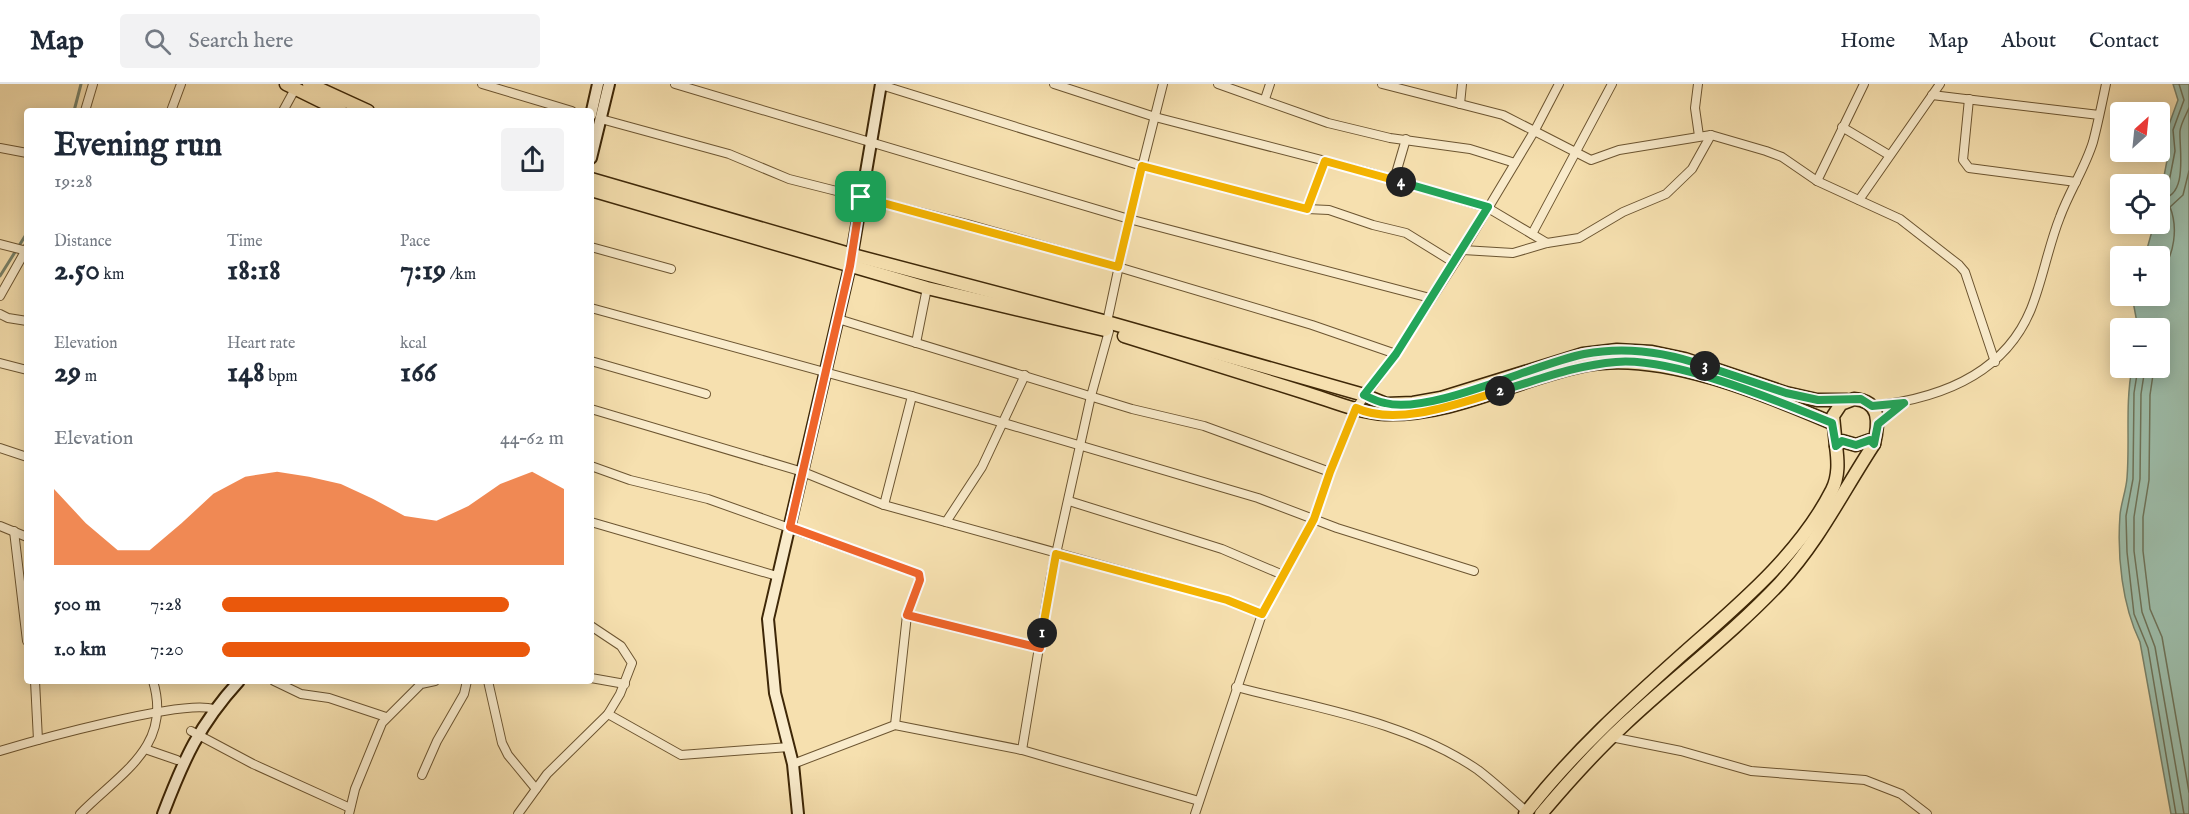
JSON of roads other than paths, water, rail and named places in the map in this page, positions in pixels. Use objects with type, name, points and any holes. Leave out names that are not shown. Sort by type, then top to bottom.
[{"type":"main road","points":[[309,84],[361,108]]},
{"type":"main road","points":[[594,133],[598,84]]},
{"type":"main road","points":[[596,117],[609,84]]},
{"type":"main road","points":[[798,814],[793,764],[775,693],[769,654],[768,620],[824,372],[852,261],[881,85]]},
{"type":"main road","points":[[290,86],[335,108]]},
{"type":"main road","points":[[594,180],[852,261],[927,288],[1108,327],[1366,412],[1386,414],[1441,408],[1587,365],[1619,362],[1682,371],[1782,403],[1832,423]]},
{"type":"main road","points":[[594,191],[1364,395],[1386,404],[1413,403],[1449,396],[1583,354],[1617,350],[1652,352],[1685,359],[1786,393],[1818,400],[1861,399],[1872,406],[1878,424],[1874,444],[1827,522],[1782,581],[1757,607],[1611,737],[1580,768],[1541,814]]},
{"type":"main road","points":[[1526,813],[1572,756],[1771,572],[1800,537],[1832,490],[1837,475],[1832,423],[1836,409],[1847,400]]},
{"type":"main road","points":[[1836,446],[1842,441],[1856,445],[1870,440],[1874,444]]},
{"type":"main road","points":[[156,814],[177,760],[228,684]]},
{"type":"main road","points":[[210,708],[236,684]]},
{"type":"main road","points":[[163,814],[194,733]]},
{"type":"street","points":[[86,108],[93,84]]},
{"type":"street","points":[[172,108],[181,84]]},
{"type":"street","points":[[482,84],[562,108]]},
{"type":"street","points":[[675,84],[1129,219],[1431,298]]},
{"type":"street","points":[[1054,84],[1155,117],[1325,161],[1488,207],[1547,243]]},
{"type":"street","points":[[1022,750],[1056,554],[1108,327],[1118,267],[1163,84]]},
{"type":"street","points":[[1218,84],[1328,123],[1406,140],[1451,145],[1515,163]]},
{"type":"street","points":[[1265,99],[1270,84]]},
{"type":"street","points":[[1382,84],[1416,88],[1460,104],[1503,115],[1594,160],[1604,154],[1619,150],[1711,135],[1777,154],[1817,181],[1900,219],[1951,257],[1965,272],[1995,362]]},
{"type":"street","points":[[1460,104],[1462,84]]},
{"type":"street","points":[[1532,234],[1612,84]]},
{"type":"street","points":[[1698,84],[1695,108],[1699,136]]},
{"type":"street","points":[[1817,181],[1864,84]]},
{"type":"street","points":[[1859,200],[1940,84]]},
{"type":"street","points":[[1872,406],[1904,403],[1954,386],[1995,362],[2023,326],[2031,309],[2060,217],[2092,143],[2106,84]]},
{"type":"street","points":[[881,85],[1142,166],[1307,209],[1329,210],[1406,233],[1453,262]]},
{"type":"street","points":[[1195,814],[1262,614],[1314,519],[1356,408],[1396,354],[1453,262],[1463,250],[1535,130],[1556,85]]},
{"type":"street","points":[[284,108],[290,86]]},
{"type":"street","points":[[1932,95],[2099,115]]},
{"type":"street","points":[[1969,99],[1963,160],[1969,168],[2076,182]]},
{"type":"street","points":[[596,117],[729,154],[789,179],[1118,267],[1396,354]]},
{"type":"street","points":[[1842,127],[1889,154]]},
{"type":"street","points":[[1463,250],[1513,253],[1547,243],[1579,238],[1623,212],[1666,194],[1692,169],[1711,135]]},
{"type":"street","points":[[1394,180],[1406,140]]},
{"type":"street","points":[[0,148],[24,152]]},
{"type":"street","points":[[1307,209],[1325,161]]},
{"type":"street","points":[[0,244],[22,250],[0,296]]},
{"type":"street","points":[[594,248],[671,269]]},
{"type":"street","points":[[916,343],[927,288]]},
{"type":"street","points":[[594,309],[912,396],[1080,448],[1258,498],[1314,519],[1474,571]]},
{"type":"street","points":[[0,314],[24,321]]},
{"type":"street","points":[[837,319],[1091,396],[1204,426],[1330,472]]},
{"type":"street","points":[[594,362],[706,394]]},
{"type":"street","points":[[0,363],[24,369]]},
{"type":"street","points":[[946,522],[982,467],[1025,375]]},
{"type":"street","points":[[884,505],[912,396]]},
{"type":"street","points":[[1878,424],[1904,403]]},
{"type":"street","points":[[594,410],[803,472],[884,505],[1227,600],[1262,614]]},
{"type":"street","points":[[0,448],[21,455]]},
{"type":"street","points":[[594,467],[630,480],[708,499],[919,574],[920,580],[907,615],[895,725]]},
{"type":"street","points":[[1069,501],[1222,549],[1283,575]]},
{"type":"street","points":[[594,523],[777,576]]},
{"type":"street","points":[[0,526],[24,536]]},
{"type":"street","points":[[14,531],[24,616]]},
{"type":"street","points":[[907,615],[1040,648]]},
{"type":"street","points":[[521,813],[536,789],[557,763],[593,732],[608,714],[625,684],[633,663],[627,653],[594,628]]},
{"type":"street","points":[[594,679],[625,684]]},
{"type":"street","points":[[35,684],[38,740]]},
{"type":"street","points":[[80,814],[127,772],[145,749],[156,727],[153,684]]},
{"type":"street","points":[[280,684],[301,694],[329,698],[386,717]]},
{"type":"street","points":[[194,733],[350,811],[355,789],[386,717],[421,684]]},
{"type":"street","points":[[422,775],[437,741],[464,694],[466,684]]},
{"type":"street","points":[[489,684],[502,743],[508,755],[536,789]]},
{"type":"street","points":[[1236,687],[1379,725],[1421,740],[1477,770],[1526,813]]},
{"type":"street","points":[[0,751],[38,740],[157,714],[210,708]]},
{"type":"street","points":[[608,714],[681,755],[789,747]]},
{"type":"street","points":[[793,764],[895,725],[1022,750],[1199,801]]},
{"type":"street","points":[[1611,737],[1681,751],[1751,771],[1865,780],[1883,785],[1901,794],[1927,814]]},
{"type":"street","points":[[145,749],[177,760]]},
{"type":"water","points":[[2173,84],[2189,84],[2189,814],[2171,814],[2140,642],[2125,596],[2119,547],[2120,515],[2128,464],[2131,378],[2170,378],[2170,318],[2136,318],[2134,306],[2170,306],[2170,246],[2148,246],[2151,234],[2170,234],[2170,174],[2164,174],[2167,162],[2170,162],[2170,122],[2178,100]]},
{"type":"waterway","points":[[75,108],[81,84]]},
{"type":"waterway","points":[[0,276],[24,238]]}]
